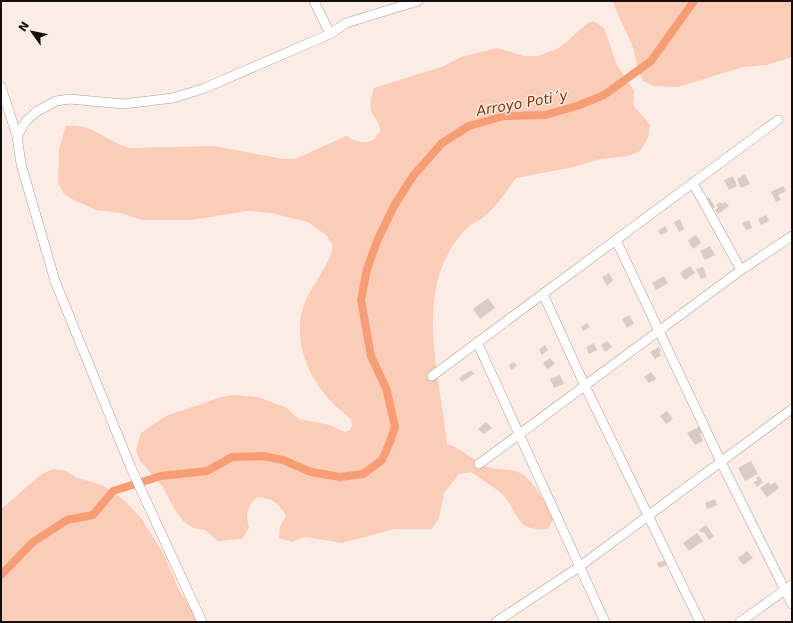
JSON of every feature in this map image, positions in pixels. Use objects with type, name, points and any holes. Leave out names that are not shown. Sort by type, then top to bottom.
[{"type":"street","points":[[314,1],[330,34]]},
{"type":"street","points":[[17,136],[26,121],[36,112],[56,101],[70,100],[124,104],[173,98],[205,88],[330,34],[346,23],[418,1]]},
{"type":"street","points":[[1,87],[17,136],[21,164],[55,281],[131,468],[202,622]]},
{"type":"street","points":[[432,376],[778,120]]},
{"type":"street","points":[[693,183],[741,270]]},
{"type":"street","points":[[479,464],[660,332],[741,270],[792,236]]},
{"type":"street","points":[[616,240],[721,462],[788,587],[792,604]]},
{"type":"street","points":[[543,294],[585,386],[700,622]]},
{"type":"street","points":[[477,342],[605,622]]},
{"type":"street","points":[[496,622],[580,567],[792,409]]},
{"type":"street","points":[[740,622],[788,587]]},
{"type":"shaded area","points":[[612,1],[792,1],[792,57],[767,65],[743,67],[678,87],[654,86],[643,81],[638,71],[633,47]]},
{"type":"shaded area","points":[[593,21],[604,28],[617,65],[634,91],[633,105],[650,125],[648,138],[640,151],[628,156],[600,159],[574,167],[516,178],[494,208],[465,230],[448,253],[438,278],[434,305],[433,332],[435,361],[447,444],[457,448],[485,466],[518,472],[528,479],[554,518],[548,529],[537,529],[523,524],[502,494],[471,472],[459,474],[444,493],[439,518],[432,529],[394,529],[342,543],[305,537],[292,542],[279,538],[280,526],[286,516],[281,508],[271,500],[257,497],[249,508],[247,519],[249,528],[242,539],[218,541],[205,530],[193,528],[183,521],[175,510],[163,487],[140,461],[136,450],[141,433],[166,416],[221,397],[233,395],[258,397],[287,408],[300,419],[329,425],[345,432],[350,430],[352,425],[351,419],[329,399],[313,377],[307,365],[300,339],[302,313],[306,300],[328,261],[333,246],[327,236],[308,222],[271,213],[247,211],[192,220],[142,220],[120,213],[96,210],[64,194],[58,183],[59,149],[66,126],[83,127],[130,148],[214,146],[283,159],[295,159],[346,136],[360,142],[367,142],[375,139],[377,134],[380,132],[380,129],[370,108],[374,88],[444,66],[461,57],[497,48],[524,56],[538,56],[559,48],[588,23]]},
{"type":"shaded area","points":[[53,469],[66,471],[77,478],[102,485],[124,500],[141,518],[163,553],[179,590],[200,622],[1,622],[1,509],[42,474]]},
{"type":"building","points":[[745,174],[750,184],[741,188],[737,179]]},
{"type":"building","points":[[733,176],[737,186],[729,190],[724,180]]},
{"type":"building","points":[[783,186],[786,191],[778,195],[781,200],[776,202],[771,192]]},
{"type":"building","points":[[709,197],[715,207],[709,210],[703,200]]},
{"type":"building","points":[[720,202],[722,204],[725,202],[729,206],[718,214],[715,210],[718,207],[716,205]]},
{"type":"building","points":[[766,215],[769,221],[761,225],[758,219]]},
{"type":"building","points":[[680,219],[684,229],[679,232],[674,222]]},
{"type":"building","points":[[749,220],[752,228],[746,230],[742,223]]},
{"type":"building","points":[[665,226],[668,231],[661,235],[658,231]]},
{"type":"building","points":[[696,235],[701,243],[693,249],[688,240]]},
{"type":"building","points":[[710,246],[715,255],[705,260],[700,251]]},
{"type":"building","points":[[690,266],[695,273],[685,280],[680,273]]},
{"type":"building","points":[[703,267],[707,277],[701,279],[696,269]]},
{"type":"building","points":[[609,273],[613,280],[607,286],[602,277]]},
{"type":"building","points":[[664,276],[668,283],[656,290],[652,283]]},
{"type":"building","points":[[488,298],[495,308],[480,319],[473,309]]},
{"type":"building","points":[[629,315],[634,323],[627,328],[622,319]]},
{"type":"building","points":[[587,323],[590,327],[583,331],[581,327]]},
{"type":"building","points":[[607,341],[612,347],[605,352],[601,345]]},
{"type":"building","points":[[594,343],[597,350],[589,354],[586,347]]},
{"type":"building","points":[[545,345],[548,350],[542,355],[539,350]]},
{"type":"building","points":[[659,347],[661,351],[659,353],[661,355],[655,359],[650,352]]},
{"type":"building","points":[[550,358],[555,364],[547,369],[543,363]]},
{"type":"building","points":[[514,362],[517,366],[511,370],[509,365]]},
{"type":"building","points":[[471,370],[474,374],[462,382],[459,378]]},
{"type":"building","points":[[651,372],[656,379],[649,383],[644,377]]},
{"type":"building","points":[[560,375],[564,384],[554,388],[550,379]]},
{"type":"building","points":[[667,411],[673,419],[666,424],[660,416]]},
{"type":"building","points":[[486,422],[492,428],[484,434],[478,429]]},
{"type":"building","points":[[699,427],[702,433],[700,434],[703,441],[695,445],[687,433]]},
{"type":"building","points":[[751,461],[758,474],[745,481],[738,468]]},
{"type":"building","points":[[759,476],[763,482],[757,487],[754,482],[758,480],[756,478]]},
{"type":"building","points":[[769,482],[771,485],[775,482],[779,488],[767,497],[760,488]]},
{"type":"building","points":[[715,499],[717,505],[707,509],[705,503]]},
{"type":"building","points":[[706,525],[714,536],[709,540],[704,532],[702,533],[699,530]]},
{"type":"building","points":[[697,533],[703,541],[689,551],[683,543]]},
{"type":"building","points":[[747,551],[753,558],[743,565],[738,558]]},
{"type":"building","points":[[666,560],[668,564],[659,568],[657,563]]},
{"type":"waterway","name":"Arroyo Poti´y","points":[[1,575],[33,542],[67,520],[93,515],[113,491],[161,476],[207,471],[232,457],[263,456],[283,460],[311,472],[340,477],[363,474],[382,460],[395,426],[386,388],[371,356],[361,300],[367,269],[378,239],[394,206],[413,176],[442,143],[469,126],[504,116],[545,115],[577,106],[604,95],[651,61],[694,1]]}]
